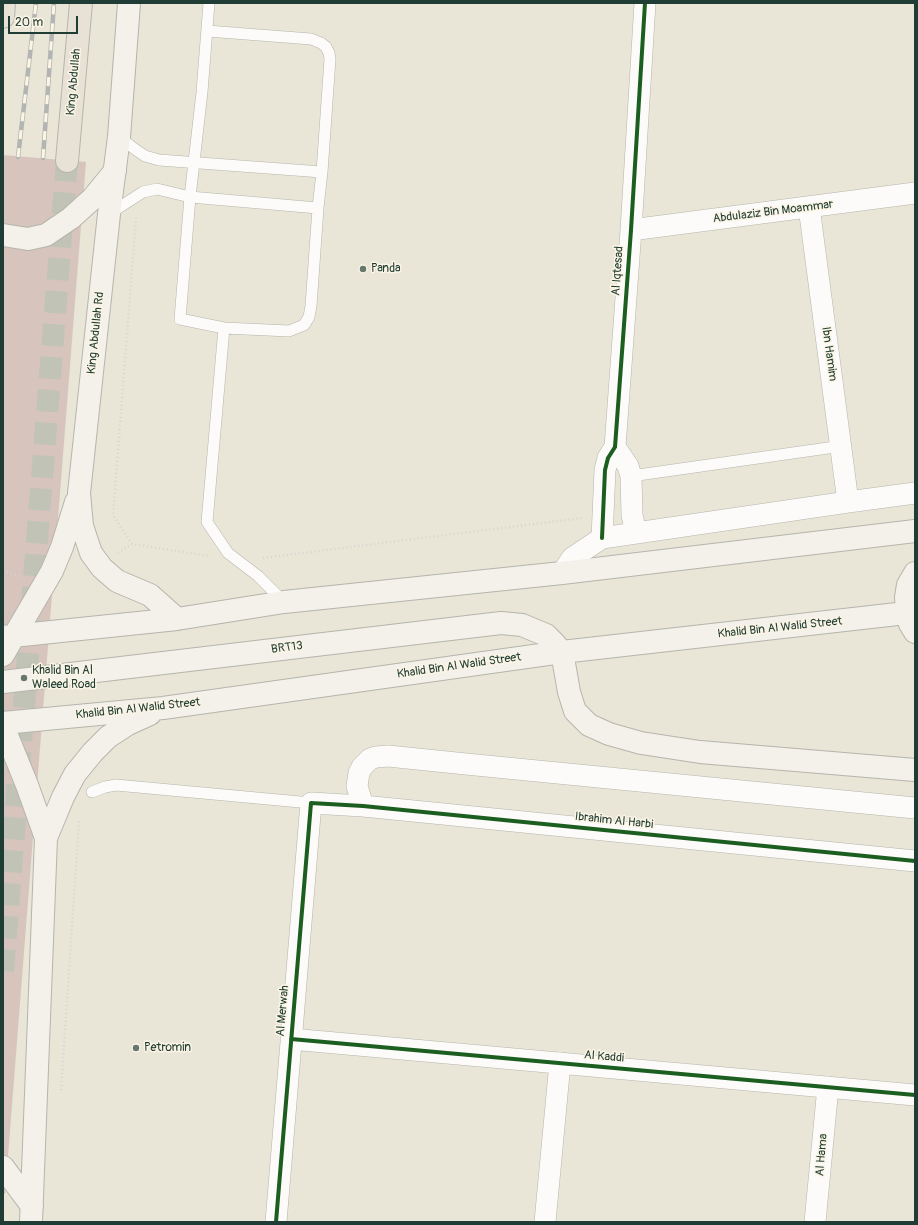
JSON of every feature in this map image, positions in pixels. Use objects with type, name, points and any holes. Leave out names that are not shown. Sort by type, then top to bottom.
[{"type":"highway","points":[[3,17],[4,3]]},
{"type":"highway","name":"King Abdullah","points":[[67,160],[81,3]]},
{"type":"main road","name":"King Abdullah Rd","points":[[129,3],[119,137],[109,214],[79,493],[82,526],[91,553],[102,568],[117,580],[150,595],[177,619]]},
{"type":"main road","points":[[3,235],[28,239],[46,235],[71,218],[86,204],[115,171]]},
{"type":"main road","points":[[3,655],[9,636],[52,571],[62,547],[79,493]]},
{"type":"main road","points":[[9,636],[177,619],[284,602],[562,573],[915,531]]},
{"type":"main road","points":[[912,619],[906,598],[908,585],[915,573]]},
{"type":"main road","name":"Khalid Bin Al Walid Street","points":[[3,724],[163,708],[562,652],[912,619]]},
{"type":"main road","name":"BRT13","points":[[3,682],[501,623],[522,625],[546,635],[562,652]]},
{"type":"main road","points":[[562,652],[569,692],[575,711],[589,725],[609,734],[641,743],[700,752],[915,770]]},
{"type":"main road","points":[[31,1214],[46,838],[63,797],[75,774],[93,752],[108,737],[123,727],[163,708]]},
{"type":"main road","points":[[3,724],[46,838]]},
{"type":"main road","points":[[3,1167],[31,1214]]},
{"type":"street","name":"Al Iqtesad","points":[[602,538],[605,470],[608,458],[615,447],[631,230],[645,3]]},
{"type":"street","name":"Abdulaziz Bin Moammar","points":[[631,230],[915,193]]},
{"type":"street","name":"Ibn Hamim","points":[[809,207],[842,446],[848,502]]},
{"type":"street","points":[[615,447],[628,466],[631,476],[632,515],[636,533]]},
{"type":"street","points":[[562,573],[572,558],[602,538],[915,493]]},
{"type":"street","points":[[363,806],[357,786],[359,773],[362,767],[370,759],[388,756],[915,808]]},
{"type":"street","name":"Ibrahim Al Harbi","points":[[311,803],[363,806],[915,861]]},
{"type":"street","name":"Al Merwah","points":[[276,1222],[311,803]]},
{"type":"street","name":"Al Kaddi","points":[[291,1039],[915,1095]]},
{"type":"street","points":[[545,1222],[560,1063]]},
{"type":"street","name":"Al Hama","points":[[815,1222],[828,1087]]},
{"type":"lane","points":[[207,31],[311,39],[326,47],[329,53],[330,59],[322,172],[311,306],[309,317],[304,325],[289,331],[224,328],[180,319],[209,3]]},
{"type":"lane","points":[[119,137],[146,156],[159,160],[322,172]]},
{"type":"lane","points":[[109,214],[138,195],[157,189],[190,197],[318,208]]},
{"type":"lane","points":[[224,328],[207,522],[228,553],[258,576],[284,602]]},
{"type":"lane","points":[[631,476],[842,446]]},
{"type":"lane","points":[[92,792],[116,785],[311,803]]},
{"type":"path","points":[[138,195],[113,515],[132,544],[238,561],[603,515]]},
{"type":"path","points":[[3,571],[22,578]]},
{"type":"path","points":[[61,1095],[79,817]]},
{"type":"building","name":"Khalid Bin Al Waleed Road","points":[[3,155],[86,162],[5,1194],[3,1194]]},
{"type":"tunnel","points":[[3,971],[67,161]]},
{"type":"railway","points":[[18,157],[36,3]]},
{"type":"railway","points":[[43,158],[54,3]]},
{"type":"cycle path","points":[[602,538],[605,470],[608,458],[615,447],[631,230],[645,3]]},
{"type":"cycle path","points":[[276,1222],[311,803],[363,806],[915,861]]},
{"type":"cycle path","points":[[291,1039],[915,1095]]},
{"type":"place","name":"Panda","points":[[363,269]]},
{"type":"place","name":"Khalid Bin Al Waleed Road","points":[[24,678]]},
{"type":"place","name":"Petromin","points":[[136,1048]]}]
